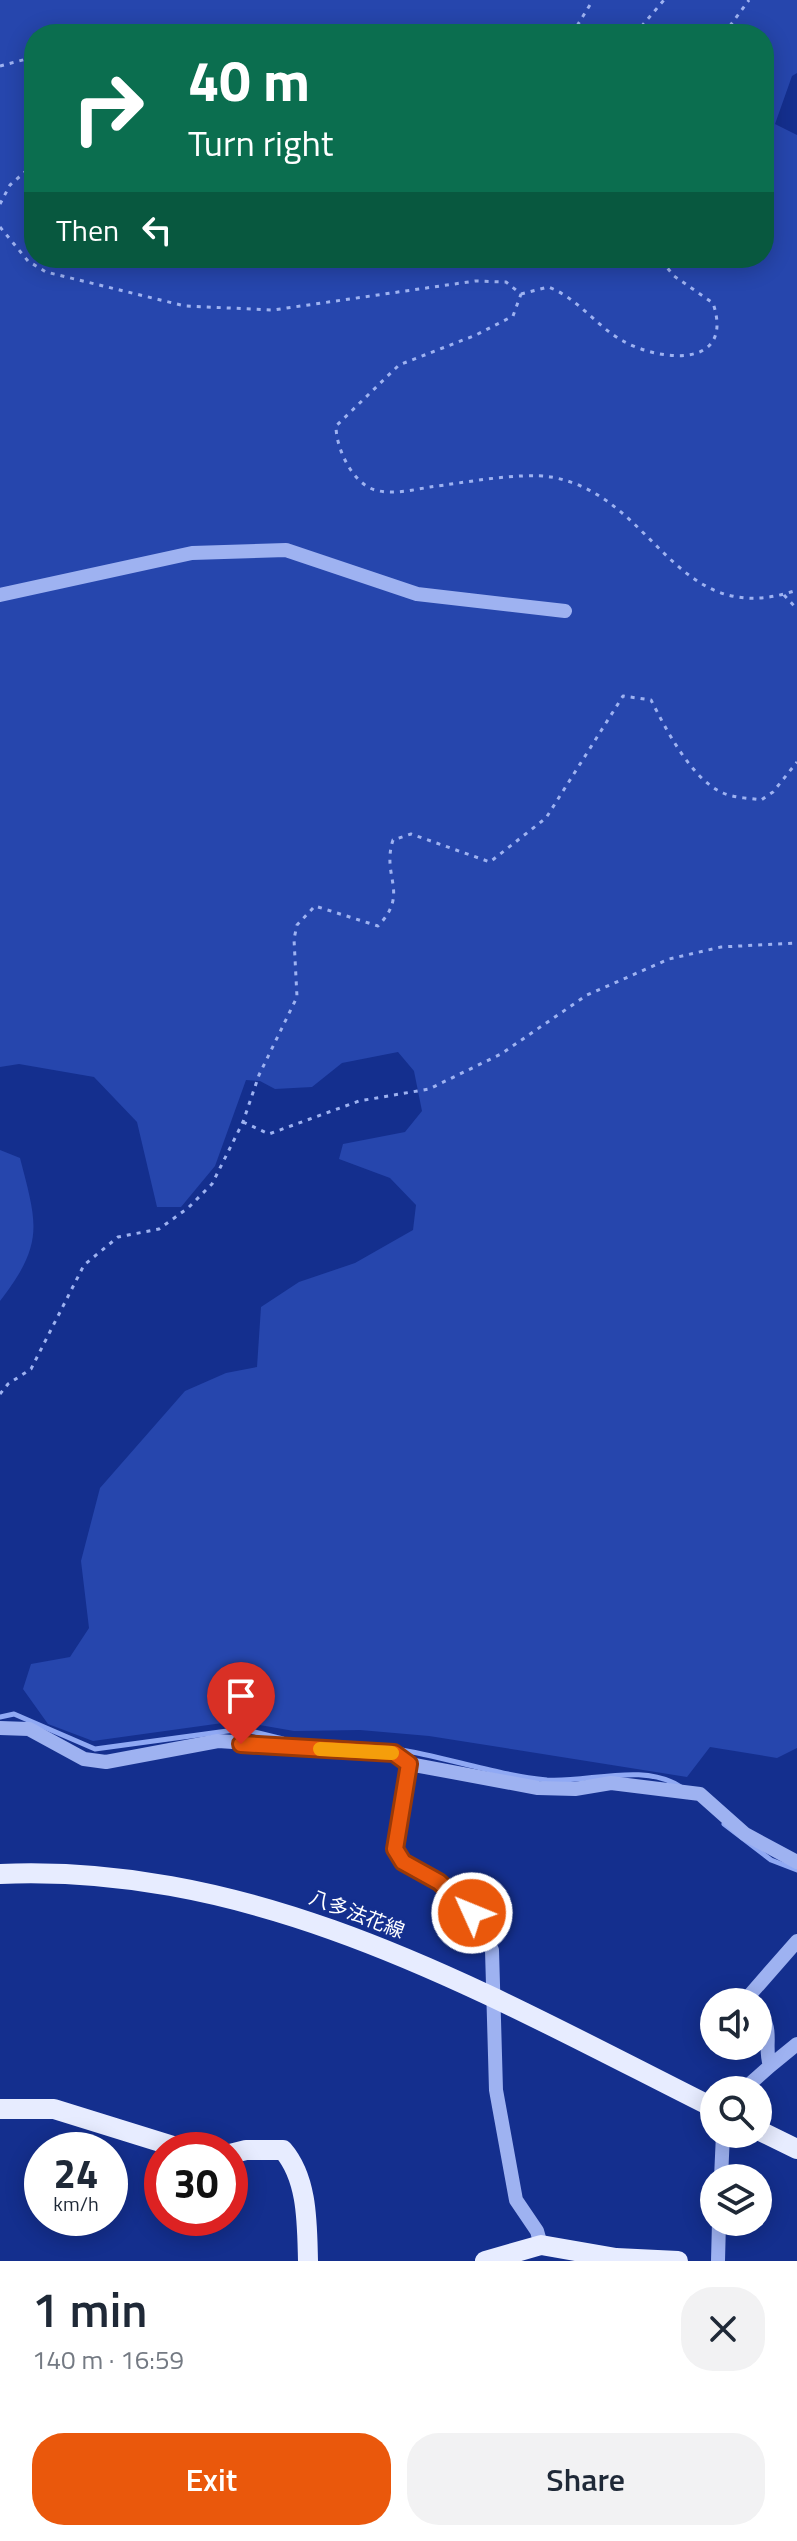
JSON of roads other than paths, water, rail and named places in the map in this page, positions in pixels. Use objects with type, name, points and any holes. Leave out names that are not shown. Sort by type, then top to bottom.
[{"type":"main road","name":"八多法花線","points":[[0,1874],[40,1872],[175,1886],[271,1907],[370,1943],[495,1999],[700,2101]]},
{"type":"main road","points":[[0,2109],[54,2109],[144,2137]]},
{"type":"main road","points":[[772,2137],[797,2149]]},
{"type":"main road","points":[[248,2150],[283,2150],[295,2164],[307,2217],[308,2261]]},
{"type":"main road","points":[[485,2261],[541,2245],[616,2258],[678,2261]]},
{"type":"street","points":[[0,595],[192,553],[286,550],[417,594],[565,611]]},
{"type":"street","points":[[0,1728],[29,1729],[84,1759],[106,1762],[218,1741],[394,1753],[409,1764],[538,1788],[575,1789],[611,1783],[700,1794],[745,1834],[797,1862]]},
{"type":"street","points":[[409,1764],[395,1849],[403,1862],[439,1882],[472,1913],[492,1950],[496,2090],[516,2200],[537,2231],[541,2245]]},
{"type":"street","points":[[756,1988],[797,1941]]},
{"type":"street","points":[[759,2076],[797,2044]]},
{"type":"street","points":[[768,2060],[770,2066]]},
{"type":"street","points":[[718,2261],[719,2236]]},
{"type":"waterway","points":[[0,1717],[14,1714],[95,1749],[242,1729],[283,1739]]},
{"type":"waterway","points":[[396,1749],[528,1778],[563,1780],[633,1775],[650,1776],[681,1787]]},
{"type":"waterway","points":[[724,1824],[771,1860],[797,1870]]}]
